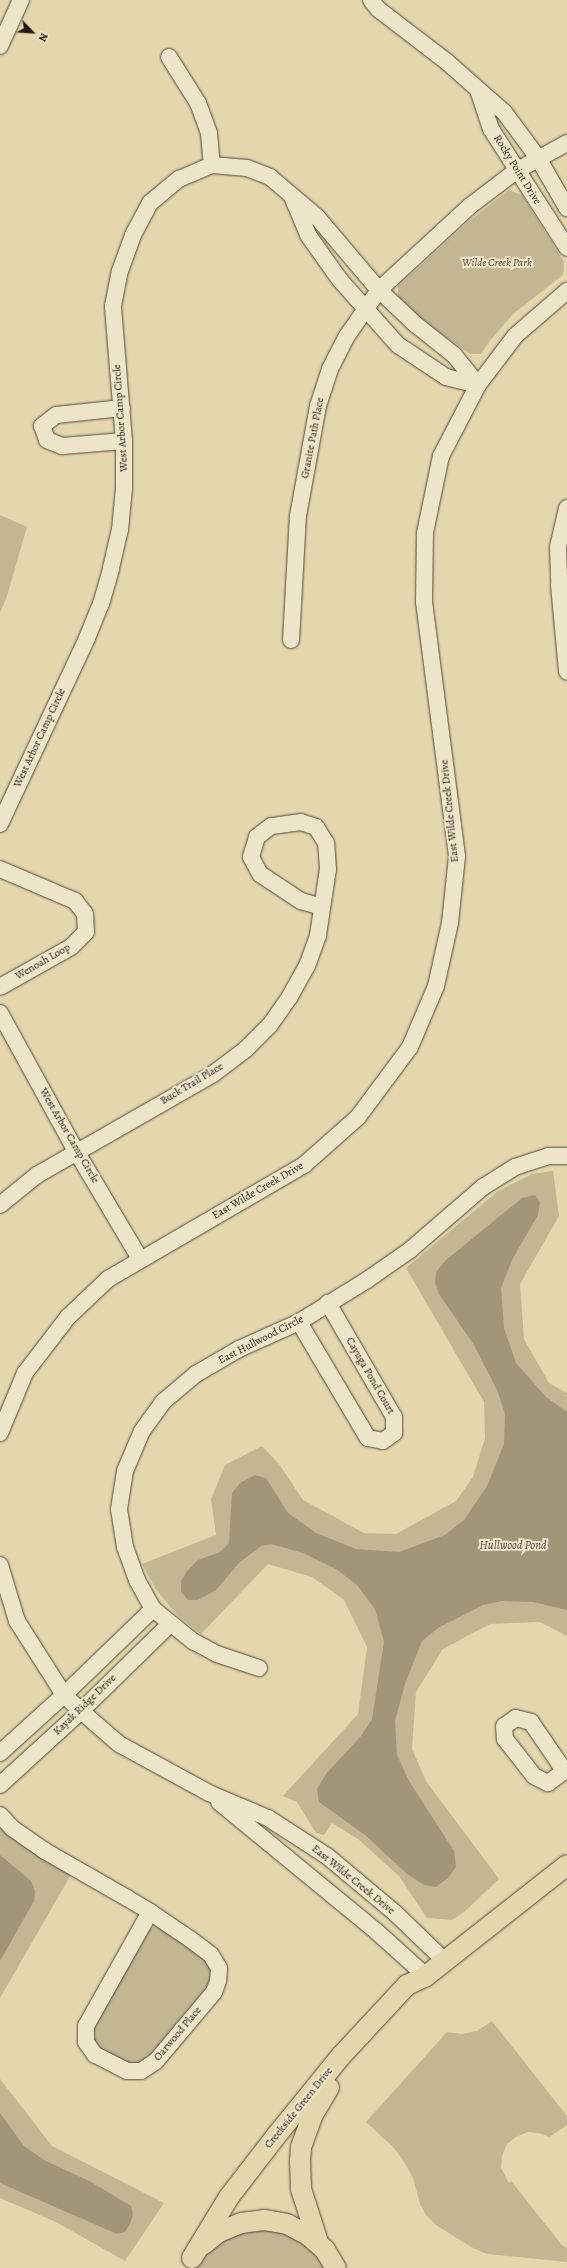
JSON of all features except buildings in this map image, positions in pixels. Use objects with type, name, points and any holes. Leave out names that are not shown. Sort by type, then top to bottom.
[{"type":"main road","name":"Creekside Green Drive","points":[[190,2263],[229,2196],[336,2061],[407,1985],[426,1976],[567,1865]]},
{"type":"main road","name":"Creekside Green Drive","points":[[318,2242],[304,2201],[300,2175],[301,2147],[312,2116],[338,2076],[416,1994],[426,1976]]},
{"type":"main road","points":[[190,2263],[200,2247],[219,2232],[240,2223],[264,2220],[287,2224],[308,2235],[318,2242],[336,2268]]},
{"type":"street","points":[[0,46],[21,0]]},
{"type":"street","name":"Rocky Point Drive","points":[[370,0],[378,9],[447,62],[504,112],[538,158],[567,208]]},
{"type":"street","points":[[169,57],[198,103],[209,133],[212,165]]},
{"type":"street","name":"Rocky Point Drive","points":[[477,88],[491,129],[516,171],[567,248]]},
{"type":"street","name":"Granite Path Place","points":[[290,640],[298,516],[318,406],[330,369],[347,336],[379,290],[470,206],[516,171],[567,143]]},
{"type":"street","name":"West Arbor Camp Circle","points":[[0,824],[101,604],[120,530],[124,488],[124,441],[114,306],[120,271],[133,235],[150,203],[179,179],[212,165],[247,168],[270,177],[317,217],[379,290],[414,324],[454,355],[478,385]]},
{"type":"street","name":"West Arbor Camp Circle","points":[[291,194],[308,235],[340,280],[398,345],[446,377],[478,385]]},
{"type":"street","name":"East Wilde Creek Drive","points":[[0,1434],[25,1373],[68,1317],[108,1279],[140,1259],[304,1166],[358,1116],[410,1047],[436,986],[450,923],[457,856],[424,602],[424,533],[441,456],[478,385],[515,336],[567,291]]},
{"type":"street","points":[[122,408],[56,415],[42,426],[47,440],[62,446],[124,441]]},
{"type":"street","points":[[567,508],[558,547],[563,585],[567,672]]},
{"type":"street","name":"Buck Trail Place","points":[[0,1205],[37,1175],[76,1151],[213,1074],[246,1049],[270,1024],[289,998],[307,966],[318,935],[328,869],[326,844],[316,827],[301,822],[271,826],[257,837],[251,857],[260,874],[301,901],[322,907]]},
{"type":"street","name":"Wenoah Loop","points":[[0,869],[75,901],[85,914],[86,932],[71,947],[0,987]]},
{"type":"street","name":"West Arbor Camp Circle","points":[[0,1013],[76,1151],[140,1259]]},
{"type":"street","name":"East Hullwood Circle","points":[[259,1668],[218,1654],[194,1642],[153,1609],[137,1580],[125,1547],[119,1509],[125,1471],[142,1431],[164,1401],[196,1374],[239,1349],[299,1322],[367,1280],[410,1250],[483,1187],[514,1167],[548,1156],[567,1156]]},
{"type":"street","name":"Cayuga Pond Court","points":[[299,1322],[368,1438],[383,1441],[394,1433],[394,1417],[328,1303]]},
{"type":"street","name":"East Wilde Creek Drive","points":[[0,1565],[18,1621],[64,1695],[81,1711],[119,1744],[209,1794],[268,1818],[326,1856],[394,1912],[445,1961]]},
{"type":"street","name":"Kayak Ridge Drive","points":[[0,1753],[64,1695],[153,1609]]},
{"type":"street","name":"Kayak Ridge Drive","points":[[0,1785],[81,1711],[170,1624]]},
{"type":"street","points":[[516,1718],[531,1722],[565,1770],[548,1783],[534,1776],[505,1739],[504,1726],[516,1718]]},
{"type":"street","name":"East Wilde Creek Drive","points":[[209,1794],[370,1927],[426,1976]]},
{"type":"street","name":"Oarwood Place","points":[[0,1815],[12,1828],[45,1851],[150,1912],[211,1955],[219,1968],[218,1981],[214,1992],[156,2061],[142,2071],[127,2070],[95,2055],[86,2042],[86,2026],[150,1912]]},
{"type":"green space","name":"Wilde Creek Park","points":[[509,190],[522,195],[564,262],[563,275],[513,314],[488,343],[481,354],[470,354],[422,320],[398,297],[398,286],[469,221]]},
{"type":"green space","points":[[0,515],[27,527],[6,599],[0,613]]},
{"type":"green space","points":[[553,1171],[559,1216],[520,1284],[524,1339],[549,1383],[567,1393],[567,1636],[540,1622],[490,1624],[443,1649],[416,1692],[412,1749],[426,1781],[499,1879],[464,1912],[452,1920],[427,1918],[399,1876],[358,1839],[332,1823],[324,1835],[316,1833],[297,1802],[283,1796],[358,1714],[367,1647],[344,1600],[312,1577],[268,1564],[201,1634],[176,1614],[155,1588],[142,1564],[216,1535],[211,1499],[225,1465],[262,1446],[279,1464],[303,1500],[364,1533],[396,1534],[456,1501],[473,1477],[485,1438],[484,1402],[406,1268],[498,1191],[532,1174]]},
{"type":"green space","points":[[0,1824],[72,1873],[0,1998]]},
{"type":"green space","points":[[158,1926],[166,1929],[207,1961],[211,1969],[211,1979],[208,1987],[148,2060],[142,2063],[129,2064],[98,2048],[94,2041],[94,2026],[145,1934],[151,1928]]},
{"type":"green space","points":[[492,2021],[567,2116],[567,2125],[549,2137],[539,2133],[528,2132],[516,2137],[507,2144],[502,2156],[501,2168],[509,2183],[511,2181],[561,2244],[567,2248],[567,2262],[487,2254],[471,2247],[436,2225],[426,2215],[420,2204],[413,2178],[403,2160],[393,2147],[366,2122],[447,2032],[462,2034],[477,2031]]},
{"type":"green space","points":[[0,2079],[52,2146],[164,2203],[125,2261],[56,2222],[0,2198]]},
{"type":"green space","points":[[245,2228],[295,2234],[329,2268],[193,2268],[201,2254]]},
{"type":"water","name":"Hullwood Pond","points":[[535,1195],[540,1202],[538,1215],[513,1258],[501,1288],[504,1328],[516,1363],[546,1397],[567,1412],[567,1610],[533,1602],[502,1601],[483,1605],[438,1628],[422,1641],[405,1684],[395,1721],[397,1755],[409,1781],[454,1851],[456,1867],[448,1878],[436,1887],[424,1885],[407,1874],[365,1835],[319,1802],[317,1789],[326,1774],[361,1736],[372,1719],[384,1642],[375,1609],[357,1585],[336,1569],[303,1553],[271,1544],[261,1546],[239,1563],[216,1590],[198,1600],[188,1600],[181,1592],[181,1581],[187,1571],[198,1560],[220,1552],[229,1543],[232,1493],[240,1483],[255,1475],[266,1478],[288,1513],[316,1533],[356,1549],[399,1552],[445,1535],[464,1520],[487,1486],[504,1444],[505,1414],[497,1390],[474,1345],[439,1294],[435,1282],[436,1272],[446,1260],[522,1198]]},
{"type":"water","points":[[0,1855],[31,1881],[35,1891],[34,1901],[0,1961]]},
{"type":"water","points":[[0,2113],[24,2146],[44,2160],[91,2182],[131,2206],[133,2214],[130,2224],[125,2232],[117,2234],[0,2183]]}]
